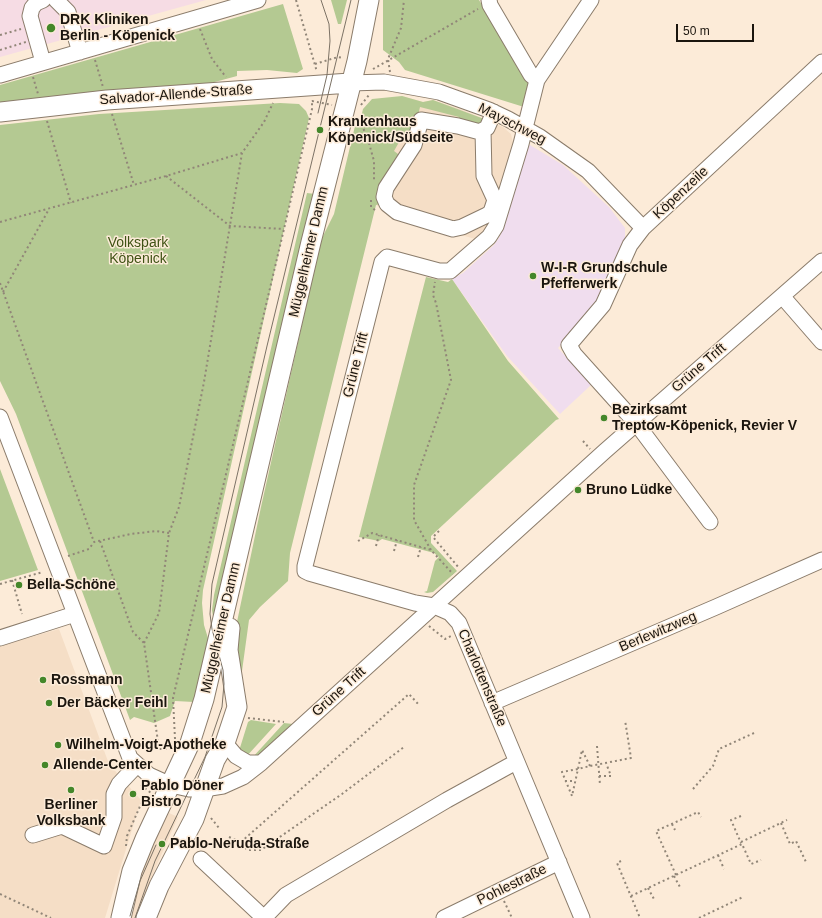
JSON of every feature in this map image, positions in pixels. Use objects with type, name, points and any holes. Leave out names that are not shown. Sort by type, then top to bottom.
[{"type":"main road","name":"Müggelheimer Damm","points":[[121,918],[132,871],[145,839],[171,784],[179,747],[204,699],[358,54],[369,0]]},
{"type":"main road","name":"Salvador-Allende-Straße","points":[[1,108],[350,83]]},
{"type":"main road","name":"Müggelheimer Damm","points":[[146,918],[159,886],[194,818],[215,760],[225,743],[237,707],[228,650],[228,635],[252,529],[250,505]]},
{"type":"street","points":[[42,0],[36,3],[32,8],[30,16],[44,62]]},
{"type":"street","points":[[56,0],[60,2],[68,12],[80,52]]},
{"type":"street","points":[[0,75],[258,0]]},
{"type":"street","points":[[525,128],[537,80],[591,0]]},
{"type":"street","points":[[489,1],[531,75],[537,80]]},
{"type":"street","name":"Köpenzeile","points":[[636,423],[574,354],[569,345],[603,305],[630,245],[643,228],[822,62]]},
{"type":"street","name":"Mayschweg","points":[[350,83],[384,82],[426,89],[458,98],[494,112],[525,128],[571,158],[593,175],[643,228]]},
{"type":"street","points":[[483,130],[484,176],[495,200],[491,212],[462,227],[453,229],[397,212],[387,204],[384,197],[386,188],[414,145],[421,120],[458,126],[480,132],[483,130],[487,128],[494,112]]},
{"type":"street","name":"Grüne Trift","points":[[434,606],[411,602],[309,573],[305,570],[305,561],[382,262],[387,258],[448,272],[454,269],[479,247],[489,237],[496,226],[525,128]]},
{"type":"street","name":"Grüne Trift","points":[[171,784],[189,789],[204,789],[231,784],[261,763],[434,606],[460,576],[822,261]]},
{"type":"street","points":[[782,296],[822,342]]},
{"type":"street","points":[[0,417],[130,758],[153,778],[171,784]]},
{"type":"street","points":[[636,423],[710,522]]},
{"type":"street","name":"Berlewitzweg","points":[[492,703],[822,560]]},
{"type":"street","name":"Charlottenstraße","points":[[434,606],[450,613],[463,631],[516,762],[582,918]]},
{"type":"street","points":[[0,638],[75,614]]},
{"type":"street","points":[[225,743],[236,756],[248,763],[261,763]]},
{"type":"street","points":[[201,859],[264,918],[286,896],[516,762]]},
{"type":"street","points":[[34,835],[62,826],[104,846],[114,817],[114,794],[119,784],[137,765]]},
{"type":"street","name":"Pohlestraße","points":[[444,918],[559,862]]},
{"type":"path","points":[[296,0],[314,57]]},
{"type":"path","points":[[390,74],[388,59],[401,28],[404,0]]},
{"type":"path","points":[[372,70],[388,59],[489,1]]},
{"type":"path","points":[[196,18],[212,59],[226,77]]},
{"type":"path","points":[[0,35],[25,29]]},
{"type":"path","points":[[0,50],[27,42],[29,39]]},
{"type":"path","points":[[107,100],[134,185]]},
{"type":"path","points":[[274,102],[264,122],[242,152],[204,382],[179,507],[169,532],[159,613],[144,643],[159,749],[179,747],[173,698],[312,109]]},
{"type":"path","points":[[42,106],[71,202]]},
{"type":"path","points":[[359,120],[367,136],[374,161],[374,186]]},
{"type":"path","points":[[0,222],[166,176],[242,152]]},
{"type":"path","points":[[166,176],[230,226],[284,229]]},
{"type":"path","points":[[372,198],[371,207],[376,210]]},
{"type":"path","points":[[3,292],[49,209]]},
{"type":"path","points":[[436,280],[433,295],[451,380],[414,485],[414,520],[431,550],[460,576]]},
{"type":"path","points":[[0,284],[94,542]]},
{"type":"path","points":[[68,556],[89,549],[94,542],[131,534],[156,531],[169,532]]},
{"type":"path","points":[[358,541],[372,532],[431,550]]},
{"type":"path","points":[[439,532],[433,537],[460,576]]},
{"type":"path","points":[[376,546],[379,534]]},
{"type":"path","points":[[394,551],[397,540]]},
{"type":"path","points":[[100,541],[133,632],[144,643]]},
{"type":"path","points":[[418,557],[421,547]]},
{"type":"path","points":[[0,584],[43,572]]},
{"type":"path","points":[[12,580],[22,614]]},
{"type":"path","points":[[428,625],[445,639],[463,631]]},
{"type":"path","points":[[241,842],[409,694],[419,705]]},
{"type":"path","points":[[245,718],[284,722]]},
{"type":"path","points":[[590,766],[582,750],[578,769],[575,781],[572,796],[562,772],[578,769],[599,764],[631,758],[625,720]]},
{"type":"path","points":[[693,789],[713,766],[719,749],[754,733]]},
{"type":"path","points":[[597,746],[600,785]]},
{"type":"path","points":[[229,837],[241,842],[247,850],[261,850],[404,747]]},
{"type":"path","points":[[599,776],[611,776],[606,763]]},
{"type":"path","points":[[565,781],[575,781]]},
{"type":"path","points":[[681,890],[656,832],[698,812],[701,817]]},
{"type":"path","points":[[741,816],[731,820],[741,843],[751,864],[761,860]]},
{"type":"path","points":[[211,818],[219,828]]},
{"type":"path","points":[[631,896],[718,856],[787,820]]},
{"type":"path","points":[[781,823],[790,844],[796,841],[806,862]]},
{"type":"path","points":[[672,824],[675,830]]},
{"type":"path","points":[[718,856],[724,869]]},
{"type":"path","points":[[621,861],[618,863],[640,918]]},
{"type":"path","points":[[648,888],[655,901]]},
{"type":"path","points":[[500,891],[512,918]]},
{"type":"path","points":[[0,894],[50,918]]},
{"type":"path","points":[[699,918],[743,897]]},
{"type":"shaded area","name":"DRK Kliniken Berlin - Köpenick","points":[[0,0],[206,0],[0,57]]},
{"type":"shaded area","points":[[402,96],[423,102],[433,100],[460,109],[503,127],[511,134],[513,143],[491,226],[479,240],[396,217],[376,205]]},
{"type":"shaded area","name":"W-I-R Grundschule Pfefferwerk","points":[[530,145],[563,165],[609,207],[625,228],[625,239],[594,309],[558,348],[591,385],[560,414],[507,356],[452,279],[463,273],[494,245],[500,236],[528,146]]},
{"type":"shaded area","points":[[59,629],[109,764],[141,800],[105,918],[0,918],[0,646]]},
{"type":"shaded area","points":[[169,813],[178,817],[149,883],[141,905],[141,918],[127,918],[132,896],[145,861]]},
{"type":"green space","points":[[331,0],[347,0],[341,24],[338,24]]},
{"type":"green space","points":[[383,0],[479,0],[531,84],[524,107],[405,70],[399,62],[383,50]]},
{"type":"green space","points":[[283,4],[303,69],[297,73],[267,70],[237,71],[237,76],[211,83],[151,92],[72,97],[66,95],[0,107],[0,85]]},
{"type":"green space","points":[[402,96],[423,102],[433,100],[487,120],[479,127],[458,122],[459,117],[420,107],[412,142],[402,137],[394,151],[402,157],[385,203],[376,205],[290,553],[288,581],[260,607],[249,620],[242,671],[238,670],[233,641],[261,507],[321,240],[334,214],[355,126],[359,126],[363,109],[372,99]]},
{"type":"green space","name":"Volkspark Köpenick","points":[[280,103],[299,104],[306,111],[309,118],[203,590],[202,603],[204,625],[211,648],[194,702],[175,701],[170,716],[154,723],[134,717],[130,720],[16,414],[0,381],[0,125],[99,114]]},
{"type":"green space","points":[[307,193],[315,194],[215,629],[212,610],[214,595]]},
{"type":"green space","points":[[426,277],[448,282],[452,279],[508,361],[559,419],[556,420],[431,536],[431,543],[457,571],[433,592],[427,593],[424,592],[427,591],[435,561],[439,557],[434,553],[382,539],[379,541],[359,537]]},
{"type":"green space","points":[[0,469],[38,570],[0,581]]},
{"type":"green space","points":[[251,720],[276,724],[246,757],[239,751],[248,722]]},
{"type":"green space","points":[[284,723],[293,724],[265,755],[252,758]]},
{"type":"tram line","points":[[318,113],[327,75],[330,41],[329,24],[321,0]]},
{"type":"tram line","points":[[135,918],[155,861],[205,757],[222,707],[224,684],[223,670],[212,629],[210,614],[212,584],[267,346],[351,0]]},
{"type":"tram line","points":[[130,916],[140,881],[156,845]]},
{"type":"place","name":"DRK Kliniken Berlin - Köpenick","points":[[51,28]]},
{"type":"place","name":"Krankenhaus Köpenick/Südseite","points":[[320,130]]},
{"type":"place","name":"W-I-R Grundschule Pfefferwerk","points":[[533,276]]},
{"type":"place","name":"Bezirksamt Treptow-Köpenick, Revier V","points":[[604,418]]},
{"type":"place","name":"Bruno Lüdke","points":[[578,490]]},
{"type":"place","name":"Bella-Schöne","points":[[19,585]]},
{"type":"place","name":"Rossmann","points":[[43,680]]},
{"type":"place","name":"Der Bäcker Feihl","points":[[49,703]]},
{"type":"place","name":"Wilhelm-Voigt-Apotheke","points":[[58,745]]},
{"type":"place","name":"Allende-Center","points":[[45,765]]},
{"type":"place","name":"Berliner Volksbank","points":[[71,790]]},
{"type":"place","name":"Pablo Döner Bistro","points":[[133,794]]},
{"type":"place","name":"Pablo-Neruda-Straße","points":[[162,844]]}]
